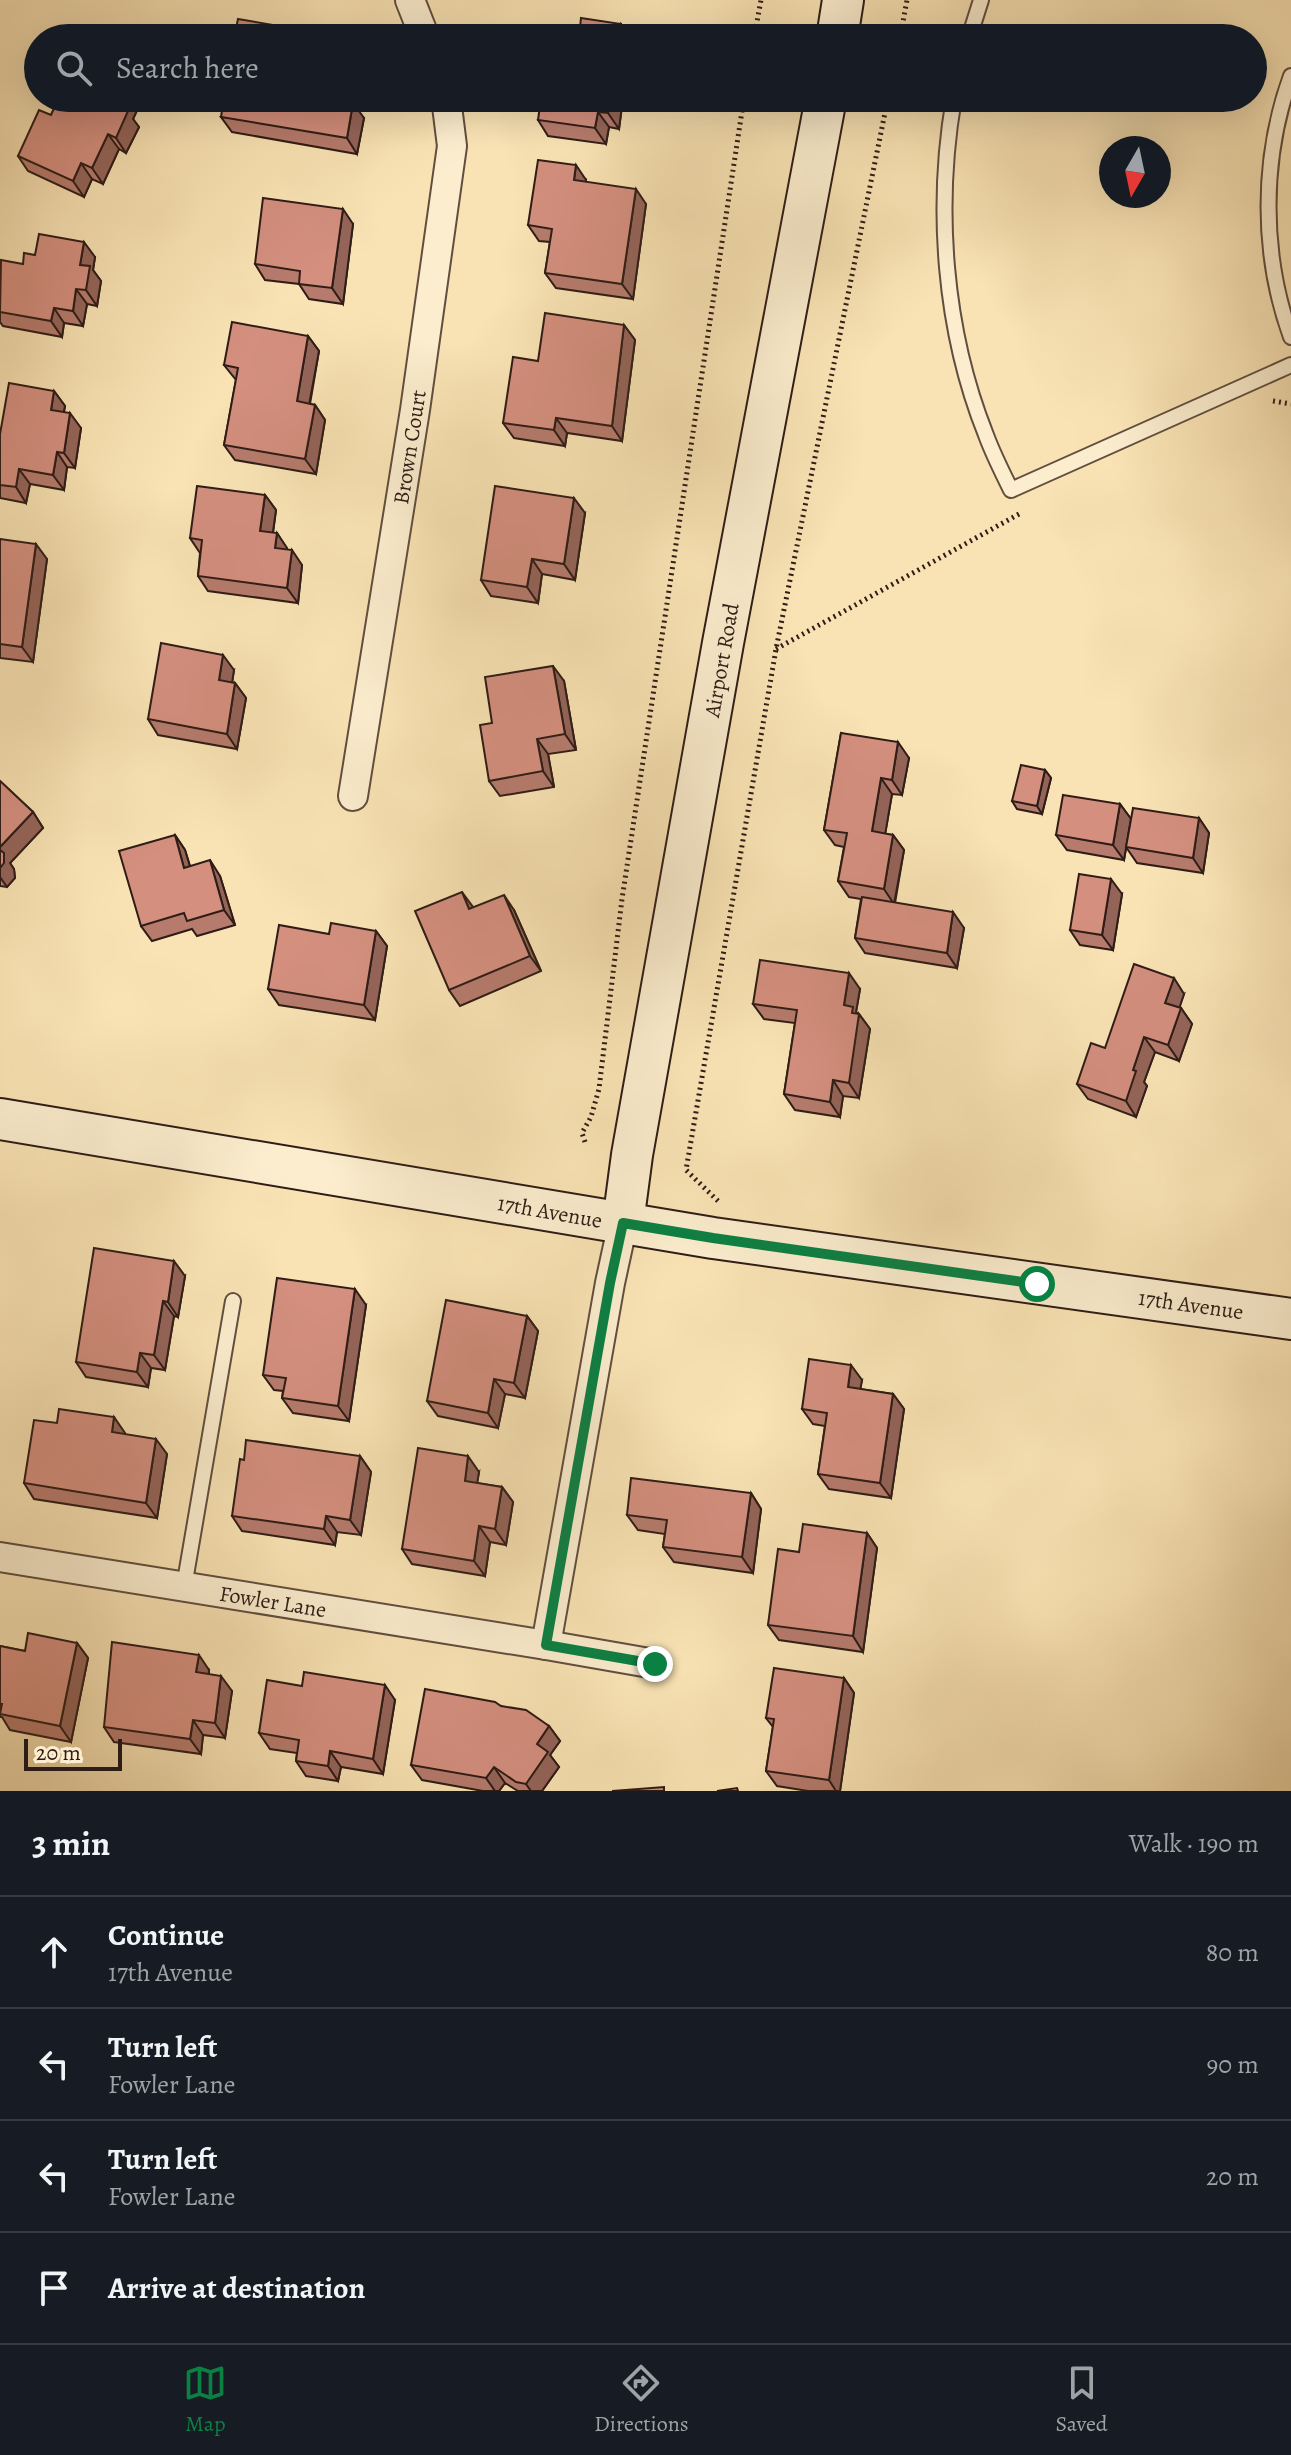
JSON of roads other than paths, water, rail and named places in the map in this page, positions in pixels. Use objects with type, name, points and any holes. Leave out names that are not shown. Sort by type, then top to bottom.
[{"type":"main road","points":[[839,24],[843,0]]},
{"type":"main road","name":"Airport Road","points":[[623,1223],[632,1155],[719,669],[823,112]]},
{"type":"main road","name":"17th Avenue","points":[[0,1119],[713,1238],[1291,1319]]},
{"type":"street","points":[[410,0],[419,24]]},
{"type":"street","name":"Brown Court","points":[[353,796],[415,410],[452,146],[448,112]]},
{"type":"street","points":[[546,1645],[623,1223]]},
{"type":"street","name":"Fowler Lane","points":[[0,1557],[655,1664]]},
{"type":"lane","points":[[973,24],[981,0]]},
{"type":"lane","points":[[1291,76],[1278,117],[1269,169],[1268,199],[1273,266],[1291,337]]},
{"type":"lane","points":[[953,112],[945,190],[952,307],[964,364],[985,434],[1011,490],[1291,365]]},
{"type":"lane","points":[[184,1587],[233,1301]]}]
